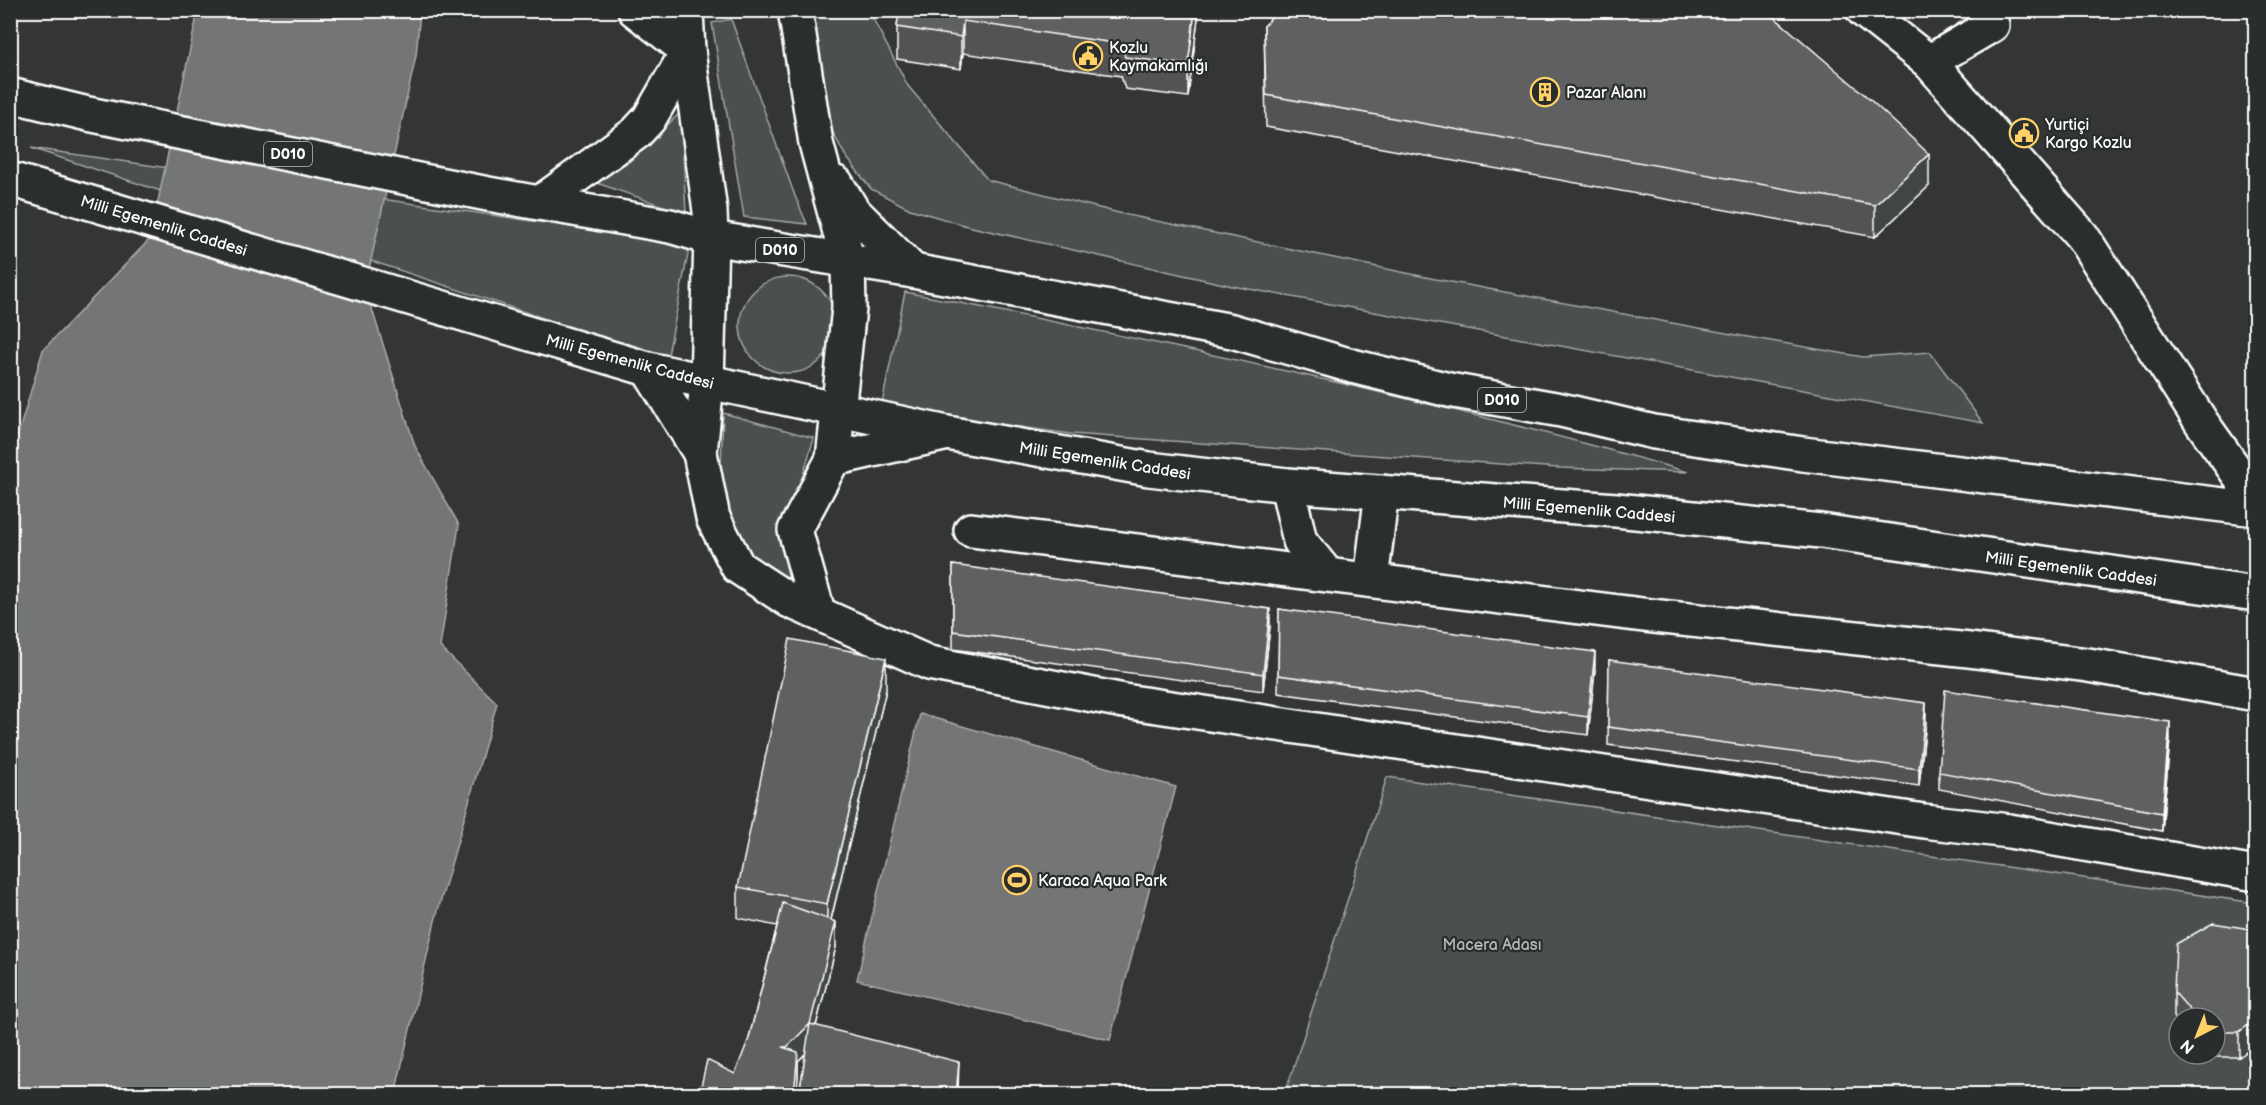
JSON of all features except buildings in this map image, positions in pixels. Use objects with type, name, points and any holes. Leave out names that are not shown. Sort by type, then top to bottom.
[{"type":"main road","points":[[635,10],[688,51]]},
{"type":"main road","points":[[686,10],[688,51],[710,211],[711,238],[707,382],[700,453],[713,518],[738,567],[790,601],[929,663],[1124,701],[1924,821],[2009,831],[2256,874]]},
{"type":"main road","points":[[795,10],[816,143],[848,262],[849,309],[833,459],[795,530],[818,612]]},
{"type":"main road","points":[[1863,10],[1929,62],[2082,236],[2202,423],[2256,499]]},
{"type":"main road","points":[[1929,62],[1992,26],[1986,10]]},
{"type":"main road","points":[[541,202],[636,133],[649,119],[688,51]]},
{"type":"main road","name":"D010","points":[[10,95],[88,114],[488,194],[670,226],[711,238],[913,271],[1232,331],[1352,366],[1449,390],[1561,410],[1654,432],[1803,454],[2256,509]]},
{"type":"main road","points":[[816,143],[832,177],[853,211],[913,271]]},
{"type":"main road","name":"Milli Egemenlik Caddesi","points":[[10,179],[648,369],[947,433],[1149,469],[1287,485],[1616,510],[1821,531],[2242,592]]},
{"type":"main road","points":[[648,369],[700,453]]},
{"type":"main road","points":[[833,459],[947,433]]},
{"type":"main road","points":[[1287,485],[1300,541],[1327,574]]},
{"type":"main road","points":[[1371,580],[1382,492]]},
{"type":"main road","points":[[971,530],[1643,615],[1883,639],[2067,662],[2256,694]]},
{"type":"green space","points":[[806,11],[869,11],[908,86],[988,180],[1123,214],[1435,279],[1742,336],[1863,357],[1930,352],[1983,423],[1232,286],[967,226],[910,209],[871,189],[845,155],[827,122]]},
{"type":"green space","points":[[731,19],[807,224],[744,217],[712,23]]},
{"type":"green space","points":[[681,112],[686,214],[588,180],[629,162]]},
{"type":"green space","points":[[31,148],[690,244],[667,360],[667,359]]},
{"type":"green space","points":[[788,277],[806,281],[822,291],[832,307],[836,325],[832,343],[822,359],[806,369],[788,373],[770,369],[754,359],[744,343],[740,325],[744,307],[754,291],[770,281]]},
{"type":"green space","points":[[905,292],[1200,352],[1396,396],[1688,472],[1559,468],[1071,434],[881,408]]},
{"type":"green space","points":[[723,413],[814,438],[783,544],[790,589],[752,564],[729,516],[721,466]]},
{"type":"green space","name":"Macera Adası","points":[[1387,777],[2255,903],[2255,1094],[1285,1094]]},
{"type":"shaded area","points":[[198,11],[420,11],[416,56],[365,287],[415,446],[459,525],[440,647],[497,703],[435,921],[395,1094],[11,1094],[10,461],[43,350],[150,239]]},
{"type":"shaded area","name":"Karaca Aqua Park","points":[[920,714],[1176,787],[1110,1040],[857,980]]},
{"type":"place","name":"Kozlu Kaymakamlığı","points":[[1088,56]]},
{"type":"place","name":"Pazar Alanı","points":[[1545,92]]},
{"type":"place","name":"Yurtiçi Kargo Kozlu","points":[[2024,133]]},
{"type":"place","name":"Karaca Aqua Park","points":[[1017,880]]}]
